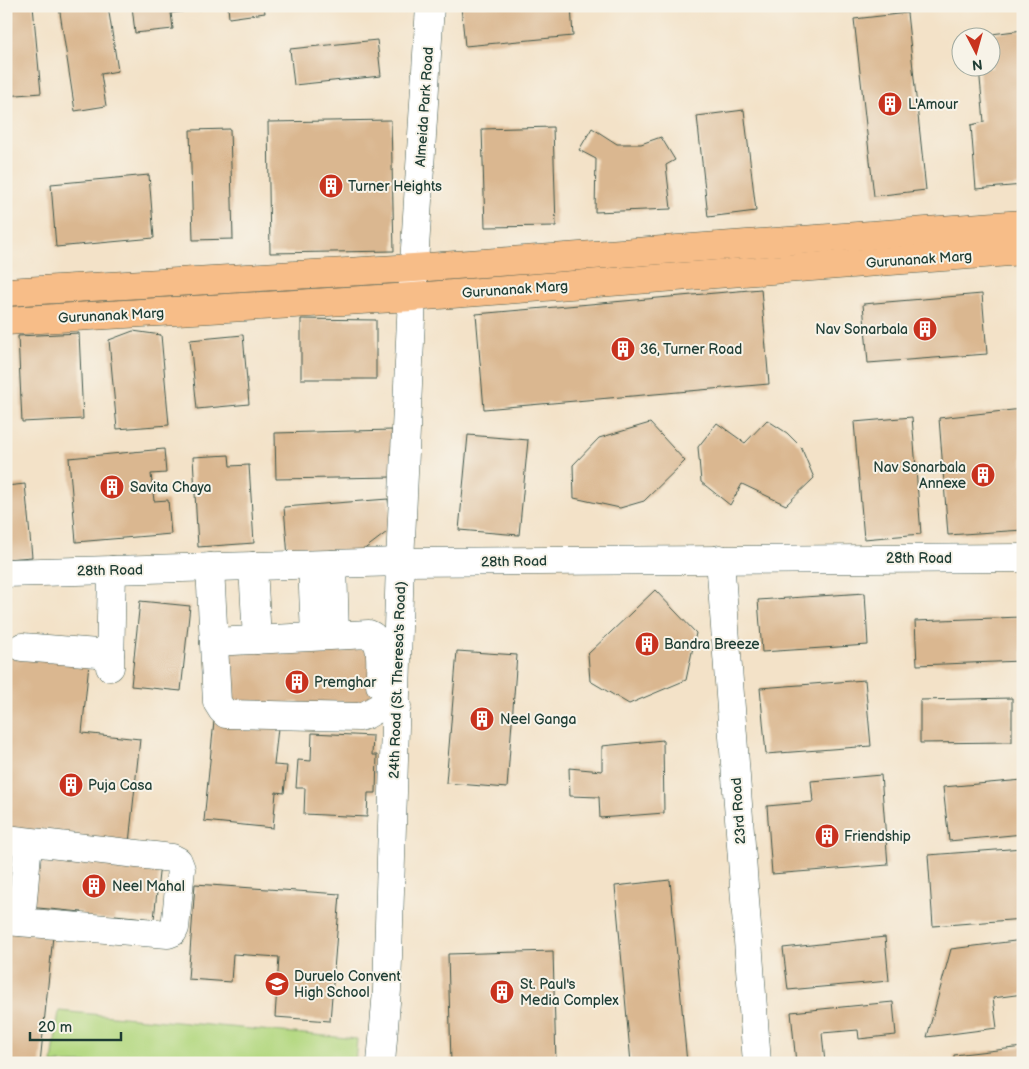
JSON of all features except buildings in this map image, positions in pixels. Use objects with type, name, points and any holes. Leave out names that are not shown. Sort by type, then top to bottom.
[{"type":"main road","name":"Gurunanak Marg","points":[[6,292],[414,268],[1023,224]]},
{"type":"main road","name":"Gurunanak Marg","points":[[6,321],[412,297],[1023,251]]},
{"type":"street","name":"Almeida Park Road","points":[[412,297],[430,6]]},
{"type":"street","name":"24th Road (St. Theresa's Road)","points":[[381,1063],[387,990],[388,707],[400,562],[412,297]]},
{"type":"street","name":"28th Road","points":[[6,572],[400,562],[1023,558]]},
{"type":"street","name":"23rd Road","points":[[720,559],[757,1063]]},
{"type":"street","points":[[323,565],[325,636]]},
{"type":"street","points":[[261,566],[264,639]]},
{"type":"street","points":[[217,567],[221,641],[217,702],[226,714],[360,717],[388,707],[380,651],[374,636],[368,634],[221,641]]},
{"type":"street","points":[[22,647],[110,661],[112,570]]},
{"type":"street","points":[[17,840],[172,858],[178,861],[181,869],[175,928],[173,932],[168,934],[14,921],[15,883],[17,840]]},
{"type":"green space","points":[[59,1011],[357,1039],[355,1063],[52,1063]]},
{"type":"place","name":"L'Amour","points":[[890,104]]},
{"type":"place","name":"Turner Heights","points":[[331,186]]},
{"type":"place","name":"Nav Sonarbala","points":[[925,329]]},
{"type":"place","name":"36, Turner Road","points":[[623,349]]},
{"type":"place","name":"Nav Sonarbala Annexe","points":[[983,475]]},
{"type":"place","name":"Savita Chaya","points":[[112,487]]},
{"type":"place","name":"Bandra Breeze","points":[[647,644]]},
{"type":"place","name":"Premghar","points":[[297,682]]},
{"type":"place","name":"Neel Ganga","points":[[482,719]]},
{"type":"place","name":"Puja Casa","points":[[71,785]]},
{"type":"place","name":"Friendship","points":[[827,836]]},
{"type":"place","name":"Neel Mahal","points":[[94,886]]},
{"type":"place","name":"Duruelo Convent High School","points":[[277,984]]},
{"type":"place","name":"St. Paul's Media Complex","points":[[502,992]]}]
